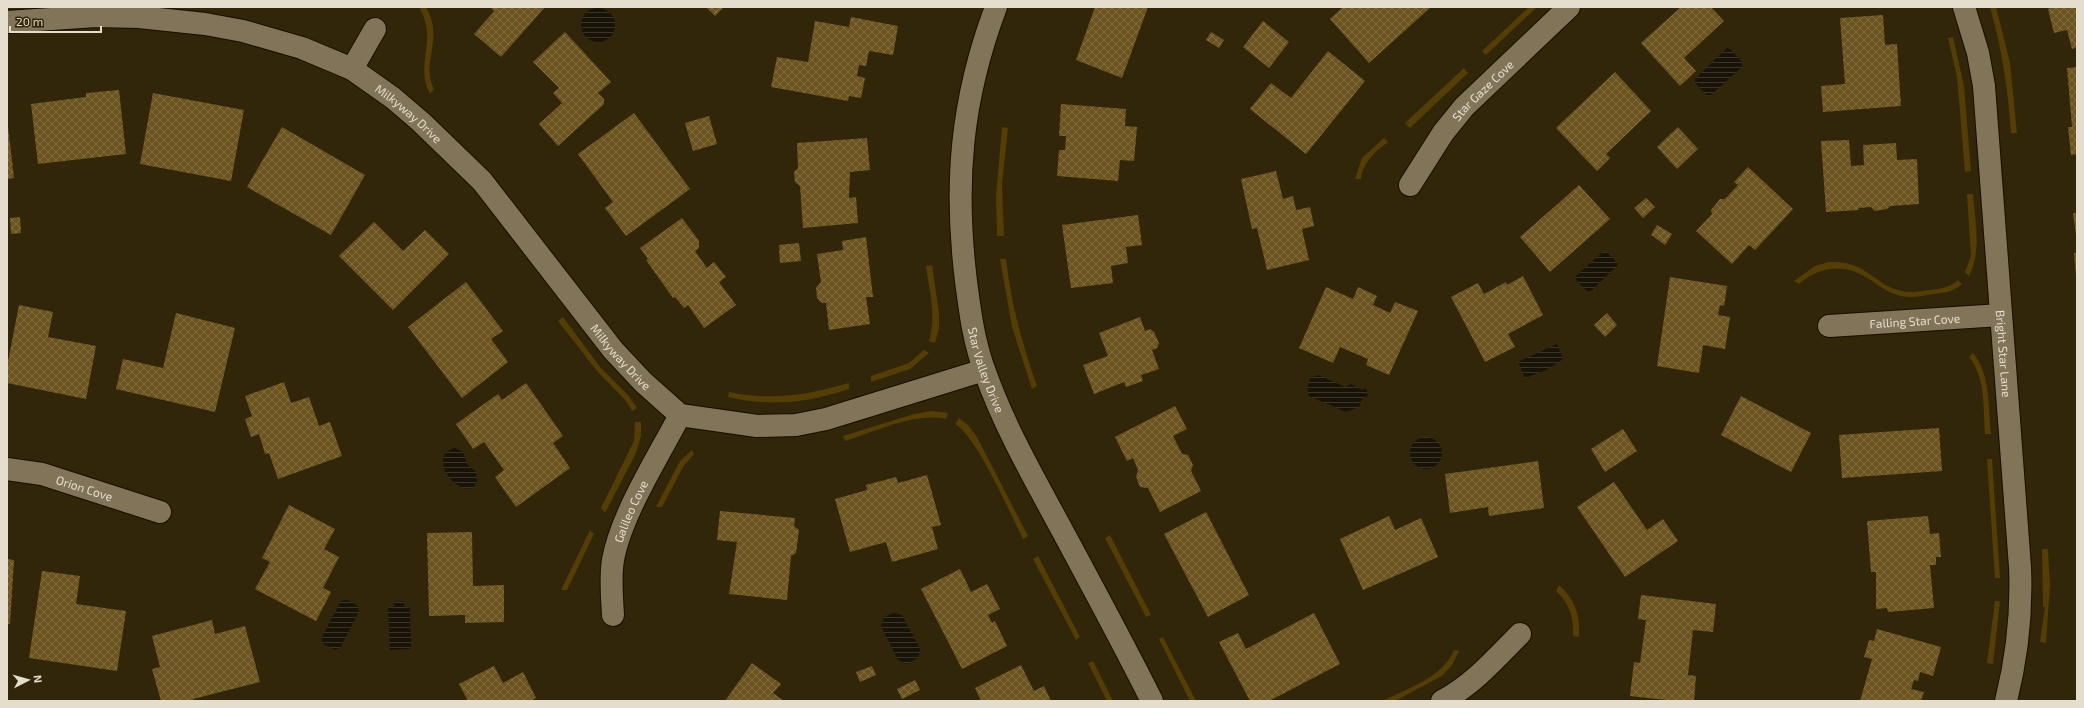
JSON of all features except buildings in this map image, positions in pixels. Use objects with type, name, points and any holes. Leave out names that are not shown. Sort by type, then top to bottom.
[{"type":"street","name":"Star Valley Drive","points":[[996,7],[984,40],[974,76],[964,133],[959,193],[962,250],[971,319],[984,370],[1002,415],[1023,459],[1123,643],[1152,701]]},
{"type":"street","name":"Star Gaze Cove","points":[[1410,185],[1443,133],[1464,107],[1569,7]]},
{"type":"street","name":"Bright Star Lane","points":[[1964,7],[1978,52],[1984,86],[2021,591],[2016,651],[2006,701]]},
{"type":"street","name":"Milkyway Drive","points":[[7,22],[96,16],[139,17],[205,24],[243,31],[302,48],[352,69],[393,98],[421,122],[482,181],[613,350],[643,382],[680,415]]},
{"type":"street","points":[[352,69],[375,28]]},
{"type":"street","name":"Falling Star Cove","points":[[1829,326],[2000,315]]},
{"type":"street","points":[[680,415],[757,426],[796,425],[826,419],[984,370]]},
{"type":"street","name":"Galileo Cove","points":[[613,616],[611,590],[613,562],[616,548],[632,508],[680,415]]},
{"type":"street","name":"Orion Cove","points":[[7,469],[42,474],[160,512]]},
{"type":"street","points":[[1442,701],[1459,692],[1477,678],[1520,634]]},
{"type":"shaded area","points":[[419,7],[426,7],[431,19],[433,30],[430,79],[434,89],[430,94],[424,72],[427,31],[425,19]]},
{"type":"shaded area","points":[[1529,7],[1537,7],[1486,55],[1482,51]]},
{"type":"shaded area","points":[[1990,7],[1996,7],[2010,63],[2017,133],[2011,133],[2004,70]]},
{"type":"shaded area","points":[[598,8],[610,13],[615,25],[610,37],[598,42],[586,37],[581,25],[586,13]]},
{"type":"shaded area","points":[[1953,37],[1964,86],[1971,171],[1965,172],[1957,77],[1948,38]]},
{"type":"shaded area","points":[[1727,48],[1730,49],[1742,62],[1742,67],[1711,95],[1707,95],[1695,83],[1695,79]]},
{"type":"shaded area","points":[[1464,68],[1468,73],[1410,128],[1405,123]]},
{"type":"shaded area","points":[[1002,127],[1008,128],[1002,184],[1004,236],[997,236],[996,196]]},
{"type":"shaded area","points":[[1384,138],[1388,142],[1367,162],[1361,179],[1355,179],[1362,158]]},
{"type":"shaded area","points":[[1967,194],[1973,194],[1977,236],[1977,246],[1973,266],[1969,276],[1965,272],[1971,256]]},
{"type":"shaded area","points":[[1603,252],[1607,252],[1618,264],[1591,291],[1587,291],[1576,280],[1576,276]]},
{"type":"shaded area","points":[[1000,259],[1006,259],[1018,323],[1037,386],[1032,389],[1012,327]]},
{"type":"shaded area","points":[[1829,262],[1842,262],[1853,265],[1862,269],[1884,284],[1905,292],[1934,290],[1949,286],[1958,280],[1962,284],[1948,292],[1910,297],[1893,294],[1866,277],[1848,270],[1831,269],[1815,274],[1799,284],[1794,281],[1815,266]]},
{"type":"shaded area","points":[[932,265],[939,313],[939,329],[935,343],[929,341],[932,313],[926,266]]},
{"type":"shaded area","points":[[563,317],[600,367],[628,395],[637,408],[632,411],[626,401],[597,371],[558,321]]},
{"type":"shaded area","points":[[1557,344],[1563,359],[1546,370],[1525,378],[1518,362]]},
{"type":"shaded area","points":[[924,350],[929,353],[910,369],[871,382],[871,376],[909,363]]},
{"type":"shaded area","points":[[1973,353],[1979,362],[1986,381],[1991,434],[1985,434],[1984,404],[1981,384],[1974,365],[1969,357]]},
{"type":"shaded area","points":[[1318,375],[1345,387],[1351,384],[1362,390],[1366,388],[1368,396],[1363,397],[1359,407],[1346,412],[1309,396],[1307,388],[1310,379]]},
{"type":"shaded area","points":[[849,383],[849,389],[834,394],[819,398],[789,402],[760,402],[728,397],[729,392],[761,396],[790,395],[818,391]]},
{"type":"shaded area","points":[[932,411],[948,413],[946,419],[922,418],[895,424],[845,441],[843,436],[914,414]]},
{"type":"shaded area","points":[[959,418],[968,425],[977,437],[1028,536],[1023,539],[983,459],[964,432],[955,424]]},
{"type":"shaded area","points":[[635,422],[641,422],[641,436],[636,453],[605,513],[601,508],[634,441]]},
{"type":"shaded area","points":[[1423,437],[1429,437],[1438,441],[1442,453],[1438,465],[1429,469],[1423,469],[1414,465],[1410,456],[1410,450],[1414,441]]},
{"type":"shaded area","points":[[455,448],[463,452],[467,464],[476,472],[477,481],[473,488],[465,488],[458,485],[451,480],[446,472],[443,465],[443,458],[447,452]]},
{"type":"shaded area","points":[[692,450],[694,454],[683,467],[662,507],[656,507],[680,461]]},
{"type":"shaded area","points":[[1987,459],[1992,459],[2000,578],[1995,578]]},
{"type":"shaded area","points":[[590,530],[594,534],[567,590],[561,590]]},
{"type":"shaded area","points":[[1110,535],[1151,615],[1146,617],[1105,538]]},
{"type":"shaded area","points":[[2042,549],[2048,549],[2050,586],[2046,643],[2040,642],[2045,607],[2043,607]]},
{"type":"shaded area","points":[[1038,556],[1080,637],[1076,640],[1033,559]]},
{"type":"shaded area","points":[[1559,585],[1565,590],[1576,609],[1579,622],[1579,637],[1573,636],[1572,617],[1568,606],[1556,591]]},
{"type":"shaded area","points":[[347,600],[358,606],[359,612],[340,648],[335,650],[322,643],[322,637],[341,601]]},
{"type":"shaded area","points":[[404,601],[404,606],[410,608],[411,646],[409,649],[390,650],[388,608],[394,606],[394,602]]},
{"type":"shaded area","points":[[1995,601],[2000,601],[1993,664],[1987,663]]},
{"type":"shaded area","points":[[893,613],[902,615],[920,649],[918,658],[907,664],[898,660],[881,626],[884,617]]},
{"type":"shaded area","points":[[1163,637],[1196,701],[1190,701],[1159,639]]},
{"type":"shaded area","points":[[1454,650],[1459,651],[1452,665],[1442,676],[1395,701],[1383,701],[1413,687],[1433,675],[1449,660]]},
{"type":"shaded area","points":[[1093,661],[1113,701],[1107,701],[1088,663]]}]
